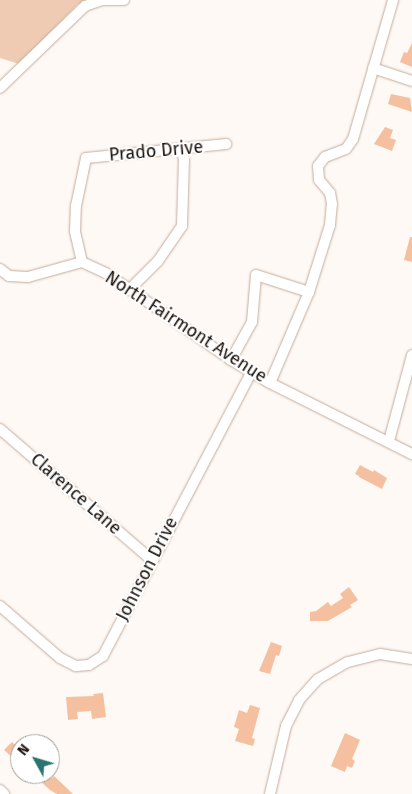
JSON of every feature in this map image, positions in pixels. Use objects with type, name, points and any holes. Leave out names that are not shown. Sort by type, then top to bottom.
[{"type":"street","points":[[0,88],[85,6],[102,0],[124,0]]},
{"type":"street","points":[[270,383],[309,292],[330,225],[332,204],[330,193],[320,180],[318,166],[326,157],[346,149],[353,139],[393,0]]},
{"type":"street","points":[[373,68],[412,81]]},
{"type":"street","name":"Prado Drive","points":[[82,262],[75,231],[76,206],[86,158],[182,150],[226,144]]},
{"type":"street","points":[[128,290],[158,261],[182,226],[184,160],[182,150]]},
{"type":"street","points":[[0,269],[9,276],[28,277],[82,262]]},
{"type":"street","name":"North Fairmont Avenue","points":[[82,262],[106,273],[231,360],[270,383],[412,454]]},
{"type":"street","points":[[231,360],[252,322],[256,275],[309,292]]},
{"type":"street","points":[[389,441],[412,355]]},
{"type":"street","name":"Johnson Drive","points":[[0,606],[60,658],[76,666],[89,665],[102,656],[252,371]]},
{"type":"street","name":"Clarence Lane","points":[[0,429],[152,560]]},
{"type":"street","points":[[270,794],[286,726],[298,700],[318,680],[348,662],[380,654],[412,659]]},
{"type":"street","points":[[0,790],[4,794]]},
{"type":"shaded area","points":[[0,0],[88,0],[78,4],[19,64],[0,58]]},
{"type":"building","points":[[412,43],[412,67],[400,62],[404,52],[407,53]]},
{"type":"building","points":[[391,94],[410,98],[412,112],[388,104]]},
{"type":"building","points":[[385,127],[393,130],[390,138],[396,140],[392,151],[374,144]]},
{"type":"building","points":[[410,237],[412,237],[412,262],[404,260]]},
{"type":"building","points":[[360,465],[373,472],[374,470],[387,478],[382,489],[355,474]]},
{"type":"building","points":[[349,587],[358,600],[350,605],[352,607],[328,621],[310,621],[310,612],[316,611],[328,602],[331,606],[343,598],[340,594]]},
{"type":"building","points":[[271,642],[282,646],[279,656],[276,655],[270,674],[259,671]]},
{"type":"building","points":[[103,693],[106,717],[92,719],[91,711],[77,712],[78,719],[68,720],[66,697],[94,696],[93,694]]},
{"type":"building","points":[[250,705],[260,708],[252,738],[255,739],[253,746],[235,741],[239,729],[234,727],[239,710],[247,713]]},
{"type":"building","points":[[345,733],[360,740],[352,759],[355,761],[352,768],[347,766],[345,772],[331,766]]},
{"type":"building","points":[[10,744],[10,755],[4,750]]},
{"type":"building","points":[[60,782],[73,794],[57,794],[43,784],[60,784]]}]
